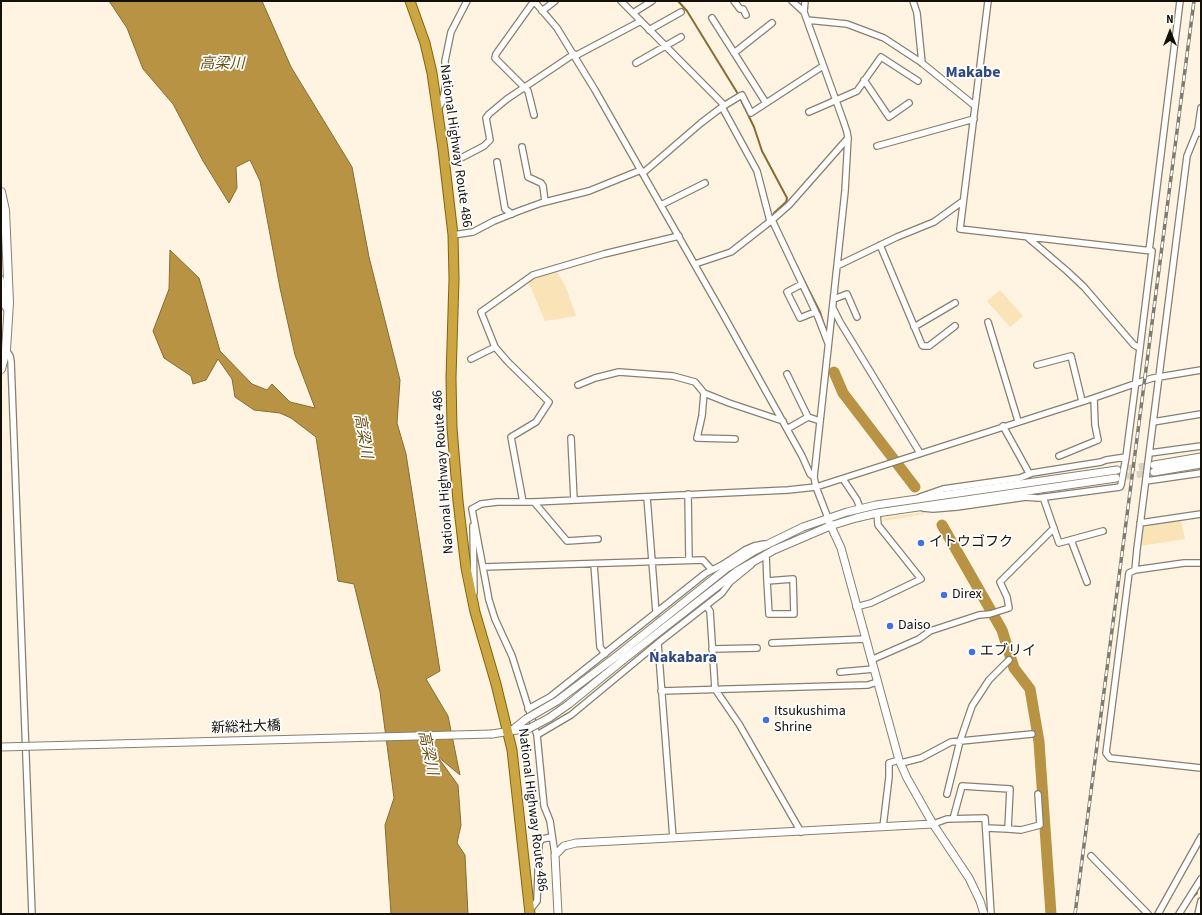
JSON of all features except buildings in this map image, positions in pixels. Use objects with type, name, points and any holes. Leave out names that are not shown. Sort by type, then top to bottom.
[{"type":"highway","name":"National Highway Route 486","points":[[410,1],[429,60],[438,108],[454,235],[451,378],[452,428],[458,501],[466,568],[475,612],[509,732],[514,764],[530,912]]},
{"type":"main road","points":[[1,192],[5,210],[8,250],[9,313],[6,350],[1,369]]},
{"type":"street","points":[[438,108],[441,104],[446,83],[445,61],[451,32],[467,1]]},
{"type":"street","points":[[534,115],[528,91],[495,58],[496,54],[534,1],[557,28],[574,55],[695,264],[783,421],[810,474],[814,477]]},
{"type":"street","points":[[542,11],[555,1]]},
{"type":"street","points":[[621,1],[723,106],[757,171],[771,220],[816,312],[829,344]]},
{"type":"street","points":[[633,13],[652,1]]},
{"type":"street","points":[[734,1],[740,9],[743,9],[746,15]]},
{"type":"street","points":[[792,1],[804,12]]},
{"type":"street","points":[[805,1],[804,12],[848,138],[838,266],[814,477],[816,487],[830,526],[841,548],[856,607],[900,761],[907,778],[933,824],[969,878],[980,901],[984,914]]},
{"type":"street","points":[[913,1],[917,13],[922,63]]},
{"type":"street","points":[[916,508],[939,509],[1026,497],[1043,497],[1120,487],[1122,485],[1126,457],[1152,251],[960,229],[988,1]]},
{"type":"street","points":[[1149,251],[1180,1]]},
{"type":"street","points":[[649,30],[681,12]]},
{"type":"street","points":[[712,18],[766,104]]},
{"type":"street","points":[[807,20],[834,22],[861,28],[884,38],[922,63],[975,106]]},
{"type":"street","points":[[463,157],[484,146],[490,140],[486,118],[507,99],[574,55],[641,21]]},
{"type":"street","points":[[734,53],[772,23]]},
{"type":"street","points":[[636,62],[680,37]]},
{"type":"street","points":[[809,112],[857,92],[881,57],[918,81]]},
{"type":"street","points":[[454,235],[473,232],[494,221],[545,202],[583,193],[642,171],[723,106],[739,96],[742,95],[751,113],[823,66]]},
{"type":"street","points":[[864,80],[889,117],[909,103]]},
{"type":"street","points":[[1135,570],[1187,156],[1200,132],[1201,108]]},
{"type":"street","points":[[877,146],[974,119]]},
{"type":"street","points":[[695,264],[731,252],[771,220],[789,205],[848,138]]},
{"type":"street","points":[[522,147],[528,177],[541,183],[545,202]]},
{"type":"street","points":[[497,162],[505,209],[512,214]]},
{"type":"street","points":[[661,205],[705,183]]},
{"type":"street","points":[[838,266],[880,245],[934,222],[963,201]]},
{"type":"street","points":[[524,502],[511,437],[536,422],[549,402],[508,362],[496,347],[481,312],[533,275],[604,254],[679,236]]},
{"type":"street","points":[[1027,236],[1073,276],[1134,344],[1140,348]]},
{"type":"street","points":[[880,245],[922,345],[927,347],[955,326]]},
{"type":"street","points":[[1,279],[4,305],[9,313]]},
{"type":"street","points":[[802,284],[787,292],[796,312],[800,318],[816,312]]},
{"type":"street","points":[[834,299],[847,294],[857,317]]},
{"type":"street","points":[[914,327],[955,303]]},
{"type":"street","points":[[833,308],[840,322],[920,453]]},
{"type":"street","points":[[988,322],[1018,421]]},
{"type":"street","points":[[471,359],[496,347]]},
{"type":"street","points":[[6,350],[12,361],[32,914]]},
{"type":"street","points":[[1037,365],[1071,356],[1082,401]]},
{"type":"street","points":[[472,509],[481,504],[788,490],[816,487],[1135,384],[1159,377],[1201,370]]},
{"type":"street","points":[[578,385],[613,373],[629,372],[660,374],[695,382],[704,393],[783,421]]},
{"type":"street","points":[[787,374],[808,417],[820,421]]},
{"type":"street","points":[[704,393],[702,416],[697,438],[735,439]]},
{"type":"street","points":[[1059,456],[1098,440],[1095,425],[1094,398]]},
{"type":"street","points":[[1153,422],[1201,414]]},
{"type":"street","points":[[787,429],[808,417]]},
{"type":"street","points":[[1003,426],[1029,473]]},
{"type":"street","points":[[571,438],[574,500]]},
{"type":"street","points":[[1150,453],[1201,446]]},
{"type":"street","points":[[915,499],[943,489],[1020,478],[1029,473],[1126,457]]},
{"type":"street","points":[[1201,457],[1154,468],[1201,464]]},
{"type":"street","points":[[621,658],[727,568],[754,551],[803,527],[860,508],[1117,470]]},
{"type":"street","points":[[1146,481],[1201,473]]},
{"type":"street","points":[[509,732],[526,719],[621,658],[737,571],[766,554],[830,526],[877,513],[1116,478]]},
{"type":"street","points":[[843,479],[857,500],[860,508]]},
{"type":"street","points":[[688,494],[689,560]]},
{"type":"street","points":[[647,496],[656,612]]},
{"type":"street","points":[[1043,497],[1059,543],[1103,531]]},
{"type":"street","points":[[534,502],[561,532],[567,541],[598,540]]},
{"type":"street","points":[[472,509],[475,612]]},
{"type":"street","points":[[472,509],[491,606],[495,619],[512,656],[537,735],[544,806],[550,821],[555,855],[558,914]]},
{"type":"street","points":[[856,607],[871,603],[921,580],[878,525],[877,513]]},
{"type":"street","points":[[1140,523],[1201,514]]},
{"type":"street","points":[[871,660],[919,639],[930,631],[979,615],[990,614],[1009,608],[1007,597],[1000,582],[1054,528]]},
{"type":"street","points":[[1071,540],[1087,582]]},
{"type":"street","points":[[528,709],[550,697],[706,573],[754,546],[769,543]]},
{"type":"street","points":[[766,554],[767,581],[770,614],[794,614],[793,579],[767,581]]},
{"type":"street","points":[[483,567],[703,560],[712,570]]},
{"type":"street","points":[[537,735],[571,714],[706,606],[722,592],[730,582],[755,561]]},
{"type":"street","points":[[1201,562],[1135,570],[1129,573],[1106,753],[1110,758],[1201,768]]},
{"type":"street","points":[[594,564],[600,648],[605,654]]},
{"type":"street","points":[[706,606],[710,611],[715,689],[739,724],[772,779],[801,832]]},
{"type":"street","points":[[772,643],[865,639]]},
{"type":"street","points":[[658,643],[673,838]]},
{"type":"street","points":[[712,649],[757,648]]},
{"type":"street","name":"新総社大橋","points":[[1,747],[492,734],[509,732],[530,728],[550,718],[569,704],[621,658]]},
{"type":"street","points":[[947,794],[960,741],[972,706],[989,680],[1009,660]]},
{"type":"street","points":[[840,672],[874,669]]},
{"type":"street","points":[[662,691],[868,685],[877,682]]},
{"type":"street","points":[[883,827],[890,777],[889,763],[921,758],[951,742],[1032,734]]},
{"type":"street","points":[[953,819],[962,786],[1010,789],[1008,829]]},
{"type":"street","points":[[986,828],[1021,830],[1040,825],[1038,794]]},
{"type":"street","points":[[555,855],[564,846],[576,843],[933,824],[953,819],[985,818],[991,914]]},
{"type":"street","points":[[530,912],[537,901],[539,843],[542,839],[552,837]]},
{"type":"street","points":[[1158,914],[1201,837]]},
{"type":"street","points":[[1091,856],[1148,914]]},
{"type":"street","points":[[1179,914],[1199,886],[1201,878]]},
{"type":"street","points":[[1198,914],[1201,901]]},
{"type":"shaded area","points":[[555,269],[566,287],[576,316],[545,321],[528,281],[535,276]]},
{"type":"shaded area","points":[[1000,290],[1023,316],[1010,327],[987,301]]},
{"type":"shaded area","points":[[924,512],[925,514],[884,521],[883,518]]},
{"type":"shaded area","points":[[1181,520],[1185,539],[1140,546],[1143,527]]},
{"type":"water","name":"高梁川","points":[[109,1],[262,1],[291,67],[352,167],[369,257],[400,380],[397,423],[406,454],[440,671],[426,679],[448,716],[460,775],[437,756],[458,785],[461,825],[457,843],[465,855],[468,914],[391,914],[385,825],[394,798],[380,692],[354,584],[338,581],[316,437],[291,418],[280,413],[254,410],[235,397],[232,379],[218,359],[206,380],[193,384],[191,376],[164,358],[153,331],[169,289],[170,250],[199,278],[220,351],[252,384],[267,390],[272,384],[290,402],[315,408],[295,355],[280,288],[260,181],[250,160],[236,167],[237,188],[229,203],[203,161],[173,104],[143,69],[127,28]]},
{"type":"waterway","points":[[678,1],[687,11],[738,94],[754,127],[762,151],[787,198],[786,202],[774,213],[773,216]]},
{"type":"waterway","points":[[790,253],[820,312],[825,328]]},
{"type":"waterway","points":[[834,372],[843,393],[915,487]]},
{"type":"waterway","points":[[942,525],[1002,630],[1014,668],[1030,689],[1039,742],[1051,914]]},
{"type":"waterway","points":[[1163,911],[1175,888]]},
{"type":"waterway","points":[[1193,897],[1197,893]]},
{"type":"tunnel","points":[[1118,470],[1153,465]]},
{"type":"tunnel","points":[[1116,478],[1154,472]]},
{"type":"tunnel","points":[[656,613],[658,643]]},
{"type":"railway","points":[[1075,914],[1194,1]]},
{"type":"place","name":"イトウゴフク","points":[[921,543]]},
{"type":"place","name":"Direx","points":[[944,595]]},
{"type":"place","name":"Daiso","points":[[890,626]]},
{"type":"place","name":"エブリイ","points":[[972,652]]},
{"type":"place","name":"Itsukushima Shrine","points":[[766,720]]},
{"type":"district","name":"Makabe","points":[[973,73]]},
{"type":"district","name":"Nakabara","points":[[683,658]]}]
